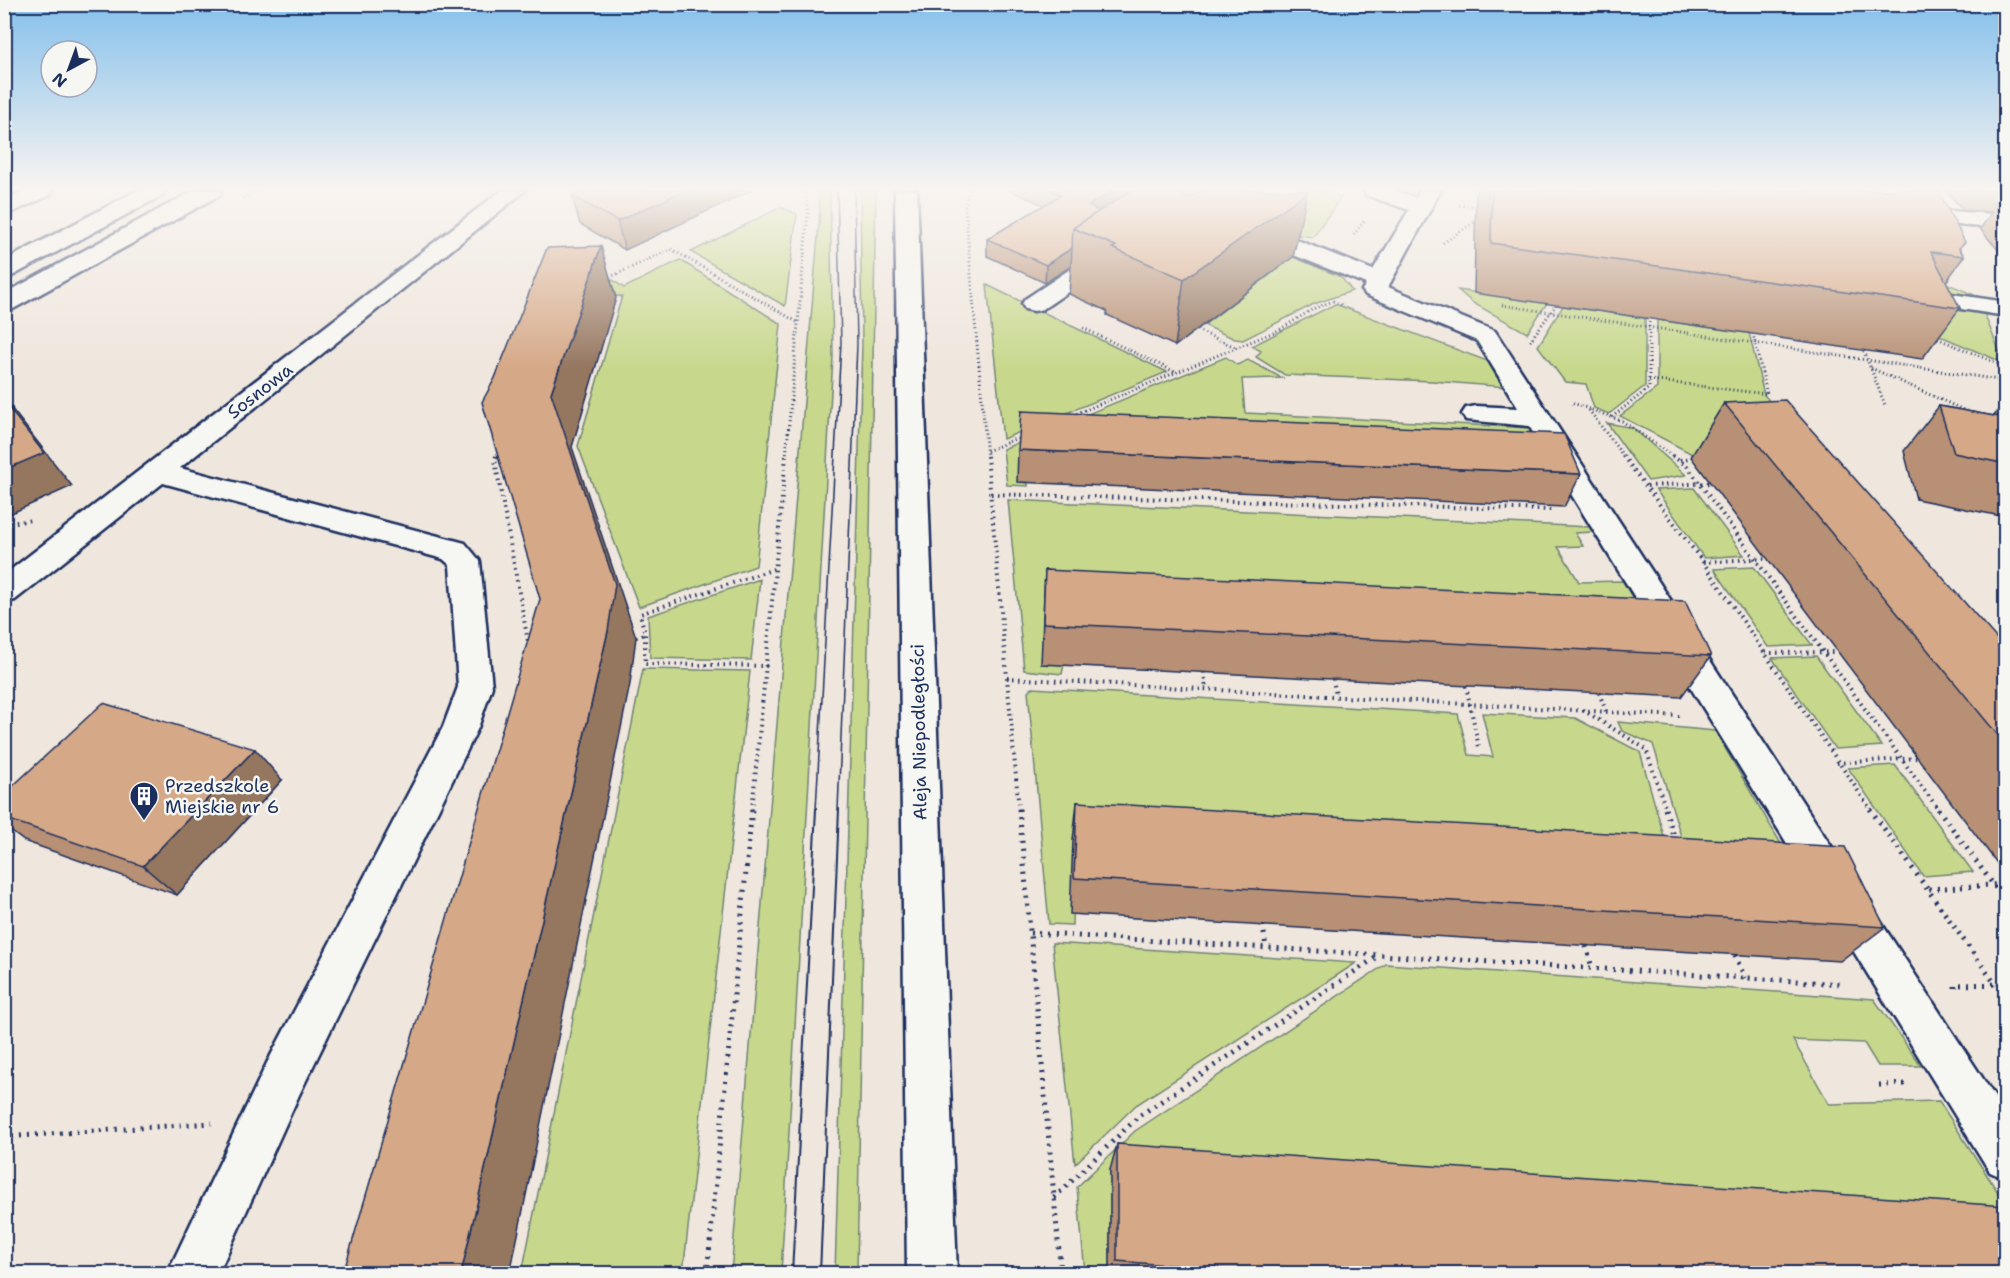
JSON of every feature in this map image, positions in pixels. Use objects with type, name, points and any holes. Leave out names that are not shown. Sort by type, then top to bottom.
[{"type":"street","points":[[4,271],[44,250]]},
{"type":"street","points":[[4,304],[103,250]]},
{"type":"street","name":"Sosnowa","points":[[4,592],[440,250]]},
{"type":"street","name":"Aleja Niepodległości","points":[[907,250],[932,1274]]},
{"type":"street","points":[[1034,304],[1115,250]]},
{"type":"street","points":[[1302,250],[1379,281]]},
{"type":"street","points":[[1397,250],[1374,290],[1486,336],[2006,1156]]},
{"type":"street","points":[[1938,299],[2006,309]]},
{"type":"street","points":[[1476,414],[1538,418]]},
{"type":"street","points":[[158,472],[454,551],[465,561],[475,687],[460,728],[264,1120],[192,1274]]},
{"type":"path","points":[[599,283],[670,250]]},
{"type":"path","points":[[672,250],[799,323]]},
{"type":"path","points":[[707,1274],[805,250]]},
{"type":"path","points":[[969,250],[1061,1274]]},
{"type":"path","points":[[1409,250],[1414,262],[1433,250]]},
{"type":"path","points":[[1064,419],[1279,330],[1313,309],[1342,298]]},
{"type":"path","points":[[1497,304],[2006,381]]},
{"type":"path","points":[[1524,350],[1556,305]]},
{"type":"path","points":[[1612,417],[1649,388],[1649,319]]},
{"type":"path","points":[[1083,328],[1175,373]]},
{"type":"path","points":[[1197,330],[1236,347]]},
{"type":"path","points":[[1649,380],[1767,394],[1753,334]]},
{"type":"path","points":[[1931,335],[2006,367]]},
{"type":"path","points":[[1864,351],[1885,405]]},
{"type":"path","points":[[1871,368],[1969,412]]},
{"type":"path","points":[[1566,401],[1622,421],[1687,466],[2006,902]]},
{"type":"path","points":[[1589,409],[1703,562],[1837,763],[1996,984]]},
{"type":"path","points":[[987,451],[1031,432]]},
{"type":"path","points":[[499,450],[495,460],[531,657]]},
{"type":"path","points":[[1679,461],[1701,456]]},
{"type":"path","points":[[1647,486],[1710,483]]},
{"type":"path","points":[[991,494],[1553,510]]},
{"type":"path","points":[[1703,562],[1768,558]]},
{"type":"path","points":[[766,666],[645,664],[645,634],[640,614],[774,569]]},
{"type":"path","points":[[636,637],[645,634]]},
{"type":"path","points":[[1765,653],[1837,652]]},
{"type":"path","points":[[1204,672],[1206,689]]},
{"type":"path","points":[[1007,678],[1683,716]]},
{"type":"path","points":[[1333,679],[1336,696]]},
{"type":"path","points":[[1466,686],[1479,747]]},
{"type":"path","points":[[1599,693],[1606,712]]},
{"type":"path","points":[[1582,710],[1646,749],[1677,844]]},
{"type":"path","points":[[1837,763],[1917,758]]},
{"type":"path","points":[[1929,889],[2006,884]]},
{"type":"path","points":[[1263,926],[1266,948]]},
{"type":"path","points":[[1030,933],[1847,984]]},
{"type":"path","points":[[1586,946],[1592,968]]},
{"type":"path","points":[[1054,1198],[1139,1116],[1378,955]]},
{"type":"path","points":[[1735,955],[1745,978]]},
{"type":"path","points":[[1955,985],[2006,984]]},
{"type":"path","points":[[4,1137],[264,1120]]},
{"type":"path","points":[[341,1274],[352,1254]]},
{"type":"green space","points":[[696,250],[792,250],[785,306],[691,252]]},
{"type":"green space","points":[[817,250],[831,250],[833,356],[781,1273],[731,1273]]},
{"type":"green space","points":[[861,250],[875,250],[857,1273],[835,1274],[862,346]]},
{"type":"green space","points":[[1738,250],[1759,250],[1922,273],[1977,296],[1981,302],[1909,302],[1984,313],[2004,363]]},
{"type":"green space","points":[[1293,257],[1341,277],[1352,291],[1314,304],[1243,340],[1235,339],[1204,325]]},
{"type":"green space","points":[[680,260],[781,324],[756,566],[639,607],[578,446],[622,296],[576,297],[613,280],[624,288]]},
{"type":"green space","points":[[987,285],[1167,372],[1003,439]]},
{"type":"green space","points":[[1458,290],[1547,303],[1527,333],[1473,303]]},
{"type":"green space","points":[[1335,304],[1490,362],[1505,387],[1432,381],[1285,375],[1256,357],[1261,351],[1252,346]]},
{"type":"green space","points":[[1563,306],[1645,318],[1645,386],[1609,414],[1594,408],[1586,384],[1565,382],[1538,346]]},
{"type":"green space","points":[[1657,320],[1749,333],[1764,395],[1796,429],[1692,454],[1620,416],[1657,388]]},
{"type":"green space","points":[[1226,357],[1237,365],[1248,360],[1282,378],[1242,379],[1245,413],[1530,428],[1554,467],[1018,482],[1028,483],[1028,486],[1007,485],[1003,449]]},
{"type":"green space","points":[[1607,423],[1633,428],[1686,475],[1648,481]]},
{"type":"green space","points":[[1694,488],[1744,555],[1704,558],[1656,490]]},
{"type":"green space","points":[[1008,500],[1590,527],[1593,532],[1575,533],[1583,546],[1558,547],[1579,582],[1623,581],[1657,642],[1064,664],[1062,674],[1024,670]]},
{"type":"green space","points":[[1754,567],[1812,645],[1768,647],[1714,569]]},
{"type":"green space","points":[[760,579],[751,660],[650,658],[648,616]]},
{"type":"green space","points":[[1816,656],[1882,746],[1835,749],[1772,658]]},
{"type":"green space","points":[[643,669],[750,671],[683,1273],[522,1273]]},
{"type":"green space","points":[[1032,688],[1458,714],[1469,755],[1493,757],[1482,713],[1575,718],[1640,752],[1675,875],[1074,840],[1072,925],[1049,924],[1028,691]]},
{"type":"green space","points":[[1618,722],[1715,731],[1804,883],[1693,876],[1653,744],[1622,731]]},
{"type":"green space","points":[[1895,765],[1973,872],[1923,876],[1848,768]]},
{"type":"green space","points":[[1052,943],[1356,963],[1136,1105],[1075,1164]]},
{"type":"green space","points":[[1386,964],[1874,999],[1921,1066],[1878,1066],[1864,1043],[1793,1040],[1829,1104],[1939,1101],[2005,1203],[2005,1234],[1110,1170],[1110,1273],[1085,1273],[1077,1187],[1135,1131]]},
{"type":"building","points":[[546,250],[600,250],[551,393],[615,584],[608,631],[461,1274],[343,1274],[540,599],[482,402],[495,378]]},
{"type":"building","points":[[1011,250],[1069,250],[1046,265]]},
{"type":"building","points":[[1116,250],[1226,250],[1184,279]]},
{"type":"building","points":[[1539,250],[1960,250],[1964,256],[1931,252],[1960,308]]},
{"type":"building","points":[[1785,400],[2006,649],[2006,745],[1724,403]]},
{"type":"building","points":[[4,402],[44,453],[4,470]]},
{"type":"building","points":[[1939,406],[2005,418],[2001,407],[2006,408],[2006,464],[1954,453]]},
{"type":"building","points":[[1021,411],[1564,434],[1581,474],[1018,450]]},
{"type":"building","points":[[1045,570],[1685,601],[1711,656],[1043,623]]},
{"type":"building","points":[[103,703],[255,749],[143,866],[4,818],[4,794]]},
{"type":"building","points":[[1077,802],[1845,847],[1885,927],[1074,878]]},
{"type":"building","points":[[1117,1144],[2006,1206],[2006,1274],[1279,1274],[1117,1261]]},
{"type":"tram line","points":[[816,810],[841,343],[839,250]]},
{"type":"tram line","points":[[838,810],[857,344],[855,250]]},
{"type":"tram line","points":[[792,1274],[816,809]]},
{"type":"tram line","points":[[820,1274],[839,809]]},
{"type":"place","name":"Przedszkole Miejskie nr 6","points":[[144,822]]}]
